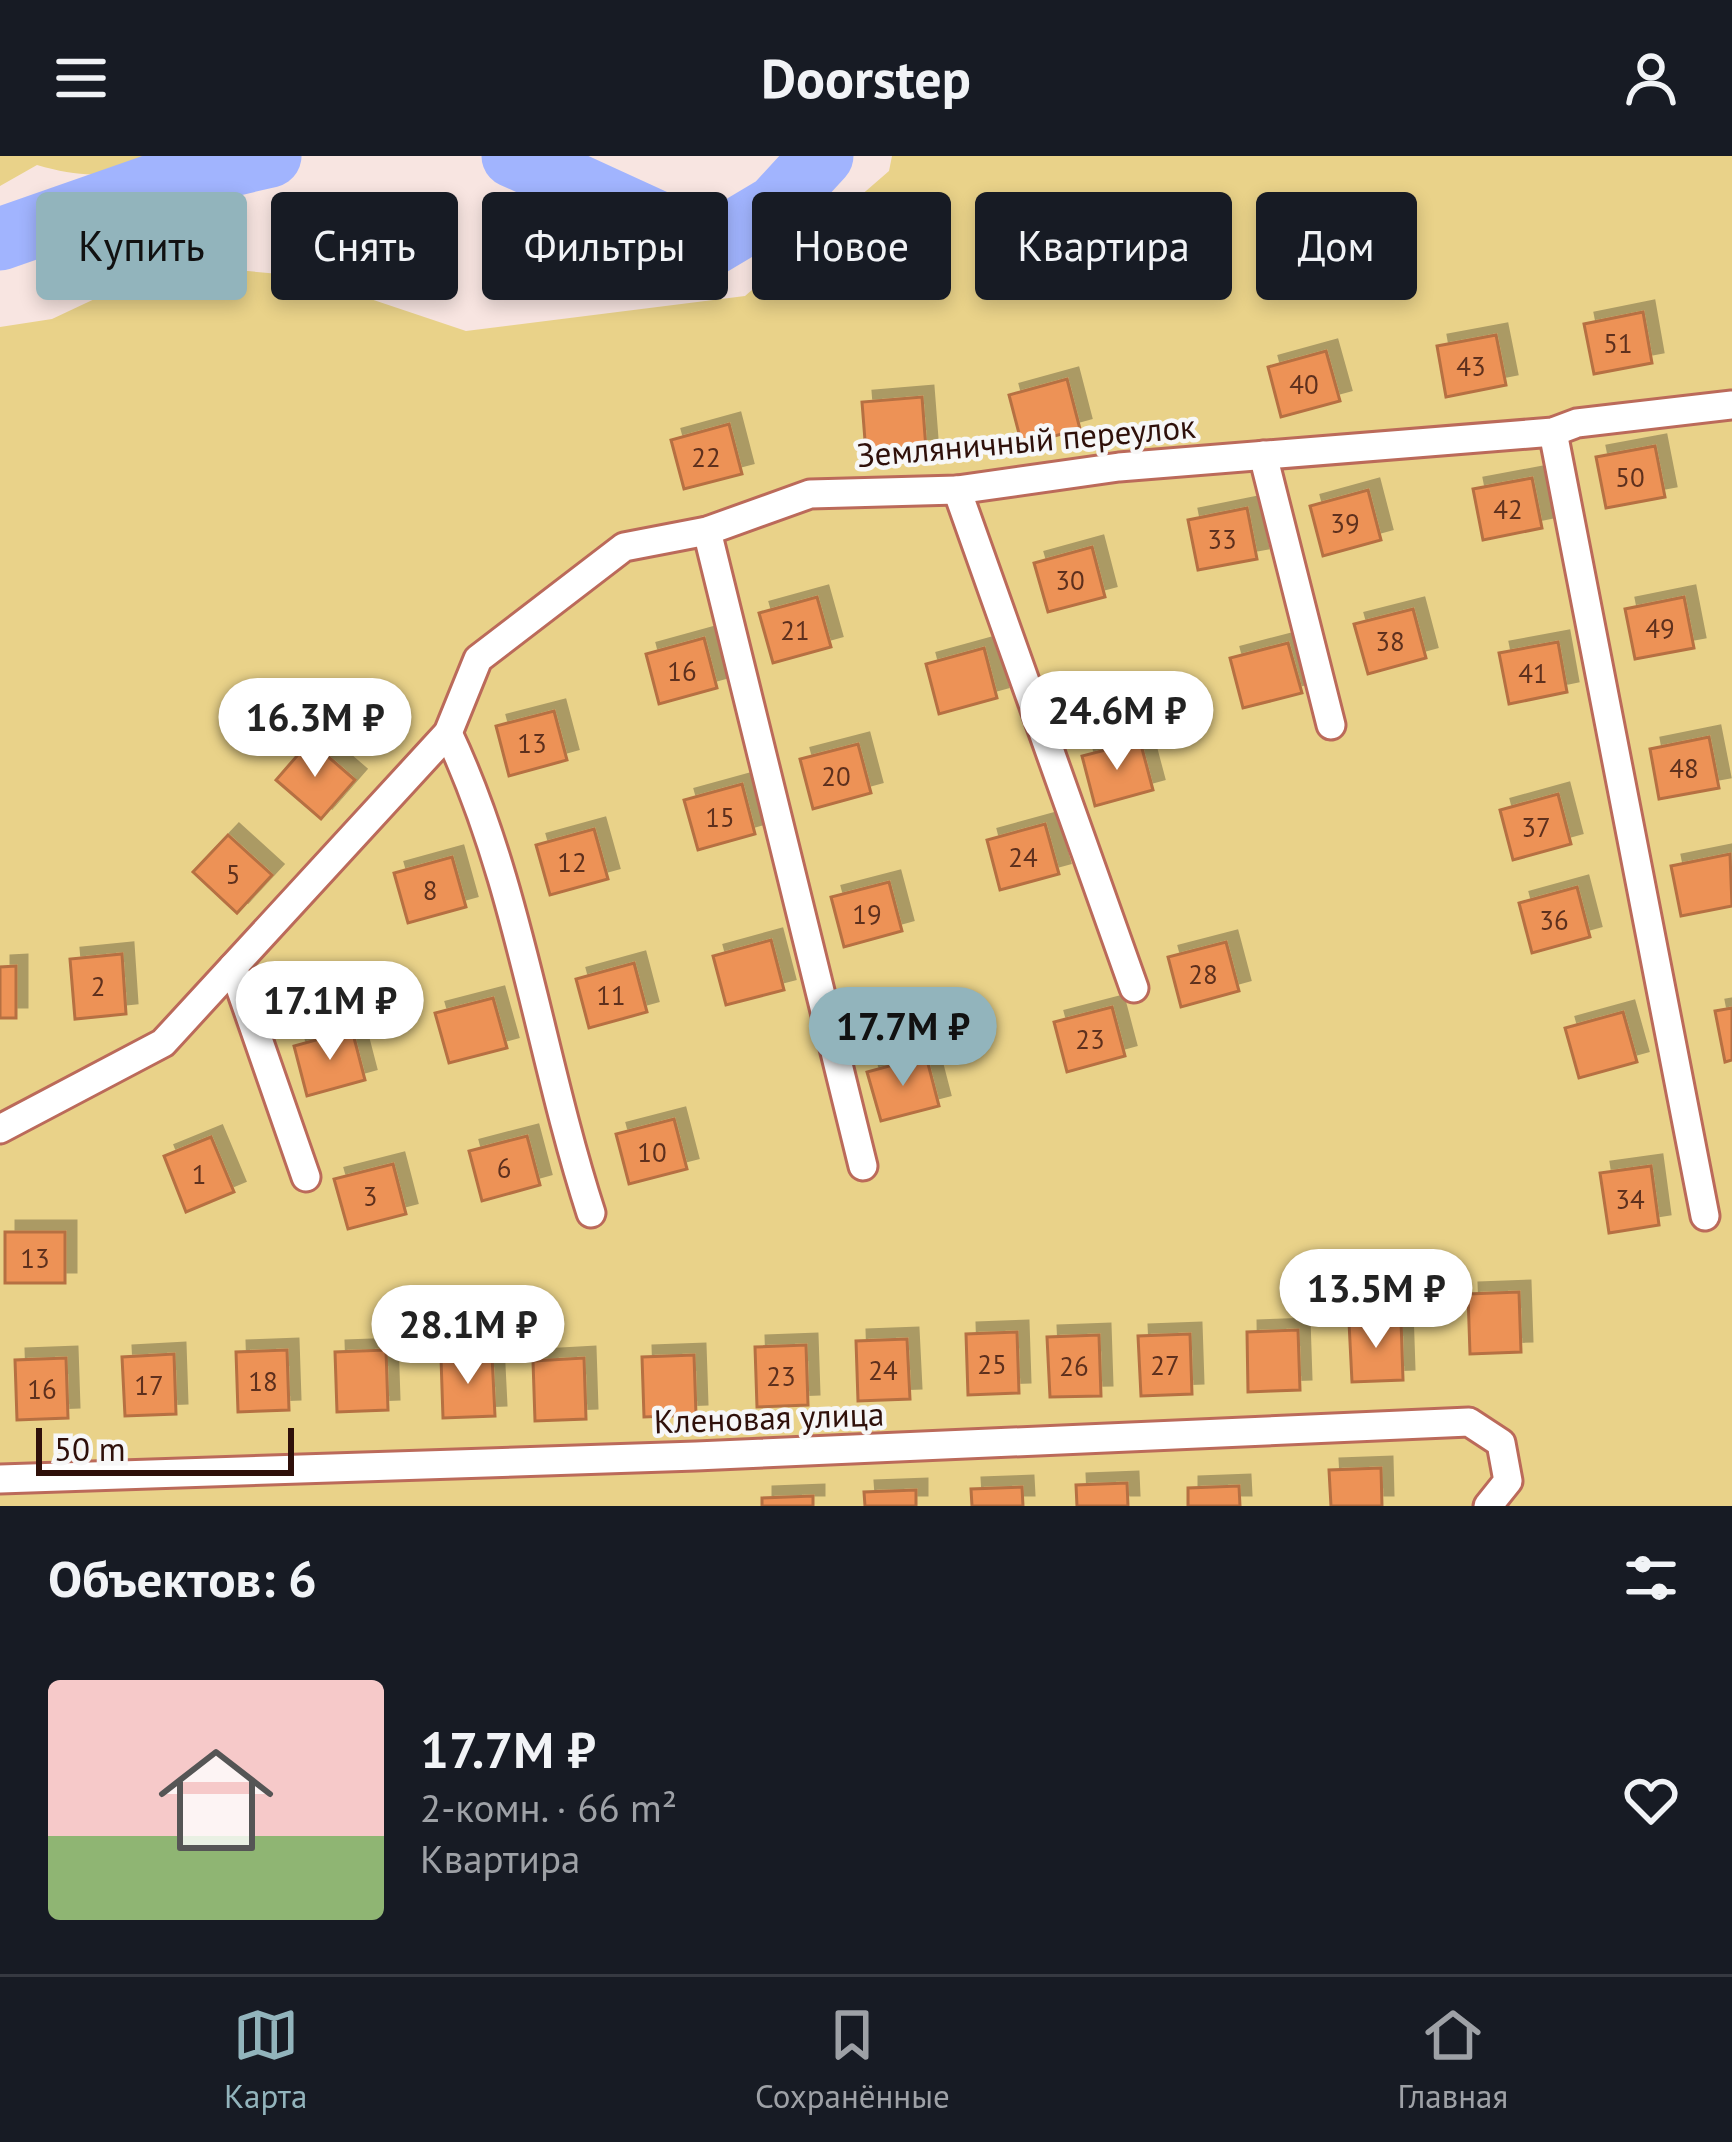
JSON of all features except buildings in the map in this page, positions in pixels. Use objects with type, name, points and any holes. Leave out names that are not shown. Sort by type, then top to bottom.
[{"type":"street","name":"Земляничный переулок","points":[[0,1129],[163,1042],[448,733],[478,659],[624,547],[707,531],[810,494],[957,490],[1119,467],[1553,432],[1577,423],[1732,405]]},
{"type":"street","points":[[1553,432],[1705,1216]]},
{"type":"street","points":[[1263,455],[1331,725]]},
{"type":"street","points":[[957,490],[1134,988]]},
{"type":"street","points":[[707,531],[863,1166]]},
{"type":"street","points":[[448,733],[503,888],[553,1094],[591,1213]]},
{"type":"street","points":[[233,967],[306,1178]]},
{"type":"street","name":"Кленовая улица","points":[[0,1479],[696,1456],[1469,1422],[1501,1443],[1508,1481],[1488,1506]]},
{"type":"shaded area","points":[[0,156],[168,156],[103,174],[37,165],[0,186]]},
{"type":"shaded area","points":[[892,156],[1732,156],[1732,1506],[0,1506],[0,327],[52,319],[92,300],[247,300],[247,271],[271,273],[271,300],[374,300],[466,331],[728,300],[752,290],[752,300],[951,300],[951,192],[865,192],[889,171]]},
{"type":"waterway","points":[[0,239],[172,179],[270,156]]},
{"type":"waterway","points":[[513,156],[709,246],[776,206],[822,156]]}]
